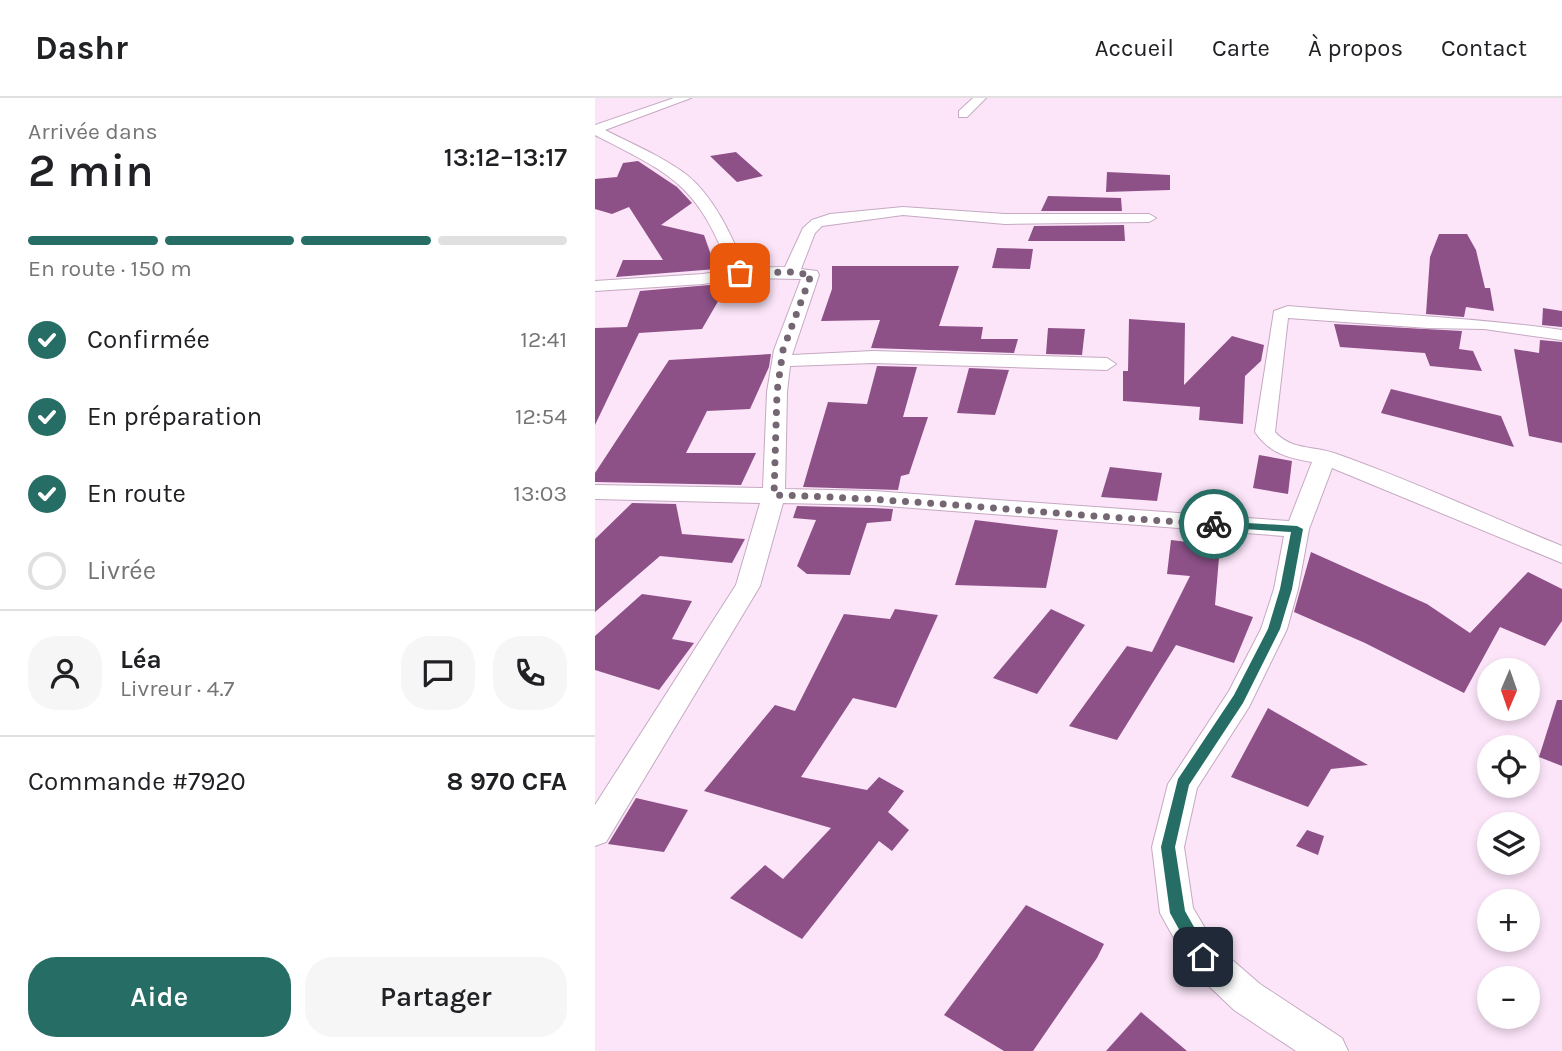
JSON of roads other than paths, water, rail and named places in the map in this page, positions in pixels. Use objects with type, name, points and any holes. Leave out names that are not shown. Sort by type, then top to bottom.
[{"type":"street","points":[[595,130],[685,98]]},
{"type":"street","points":[[963,114],[980,98]]},
{"type":"street","points":[[595,130],[661,166],[691,186],[735,259],[740,273]]},
{"type":"street","points":[[791,272],[808,231],[817,223],[830,219],[903,211],[1005,219],[1149,218]]},
{"type":"street","points":[[595,286],[740,273],[791,272],[811,275],[783,350],[777,392],[774,495],[748,586],[595,832]]},
{"type":"street","points":[[1562,335],[1484,324],[1428,323],[1288,311],[1280,315],[1265,432],[1271,442],[1284,449],[1325,457],[1562,555]]},
{"type":"street","points":[[782,361],[873,357],[1107,364]]},
{"type":"street","points":[[1325,457],[1297,529],[1286,589],[1274,629],[1239,699],[1183,784],[1168,847],[1177,913],[1203,957],[1247,997],[1328,1051]]},
{"type":"street","points":[[595,492],[929,501],[1035,512],[1297,529]]}]
